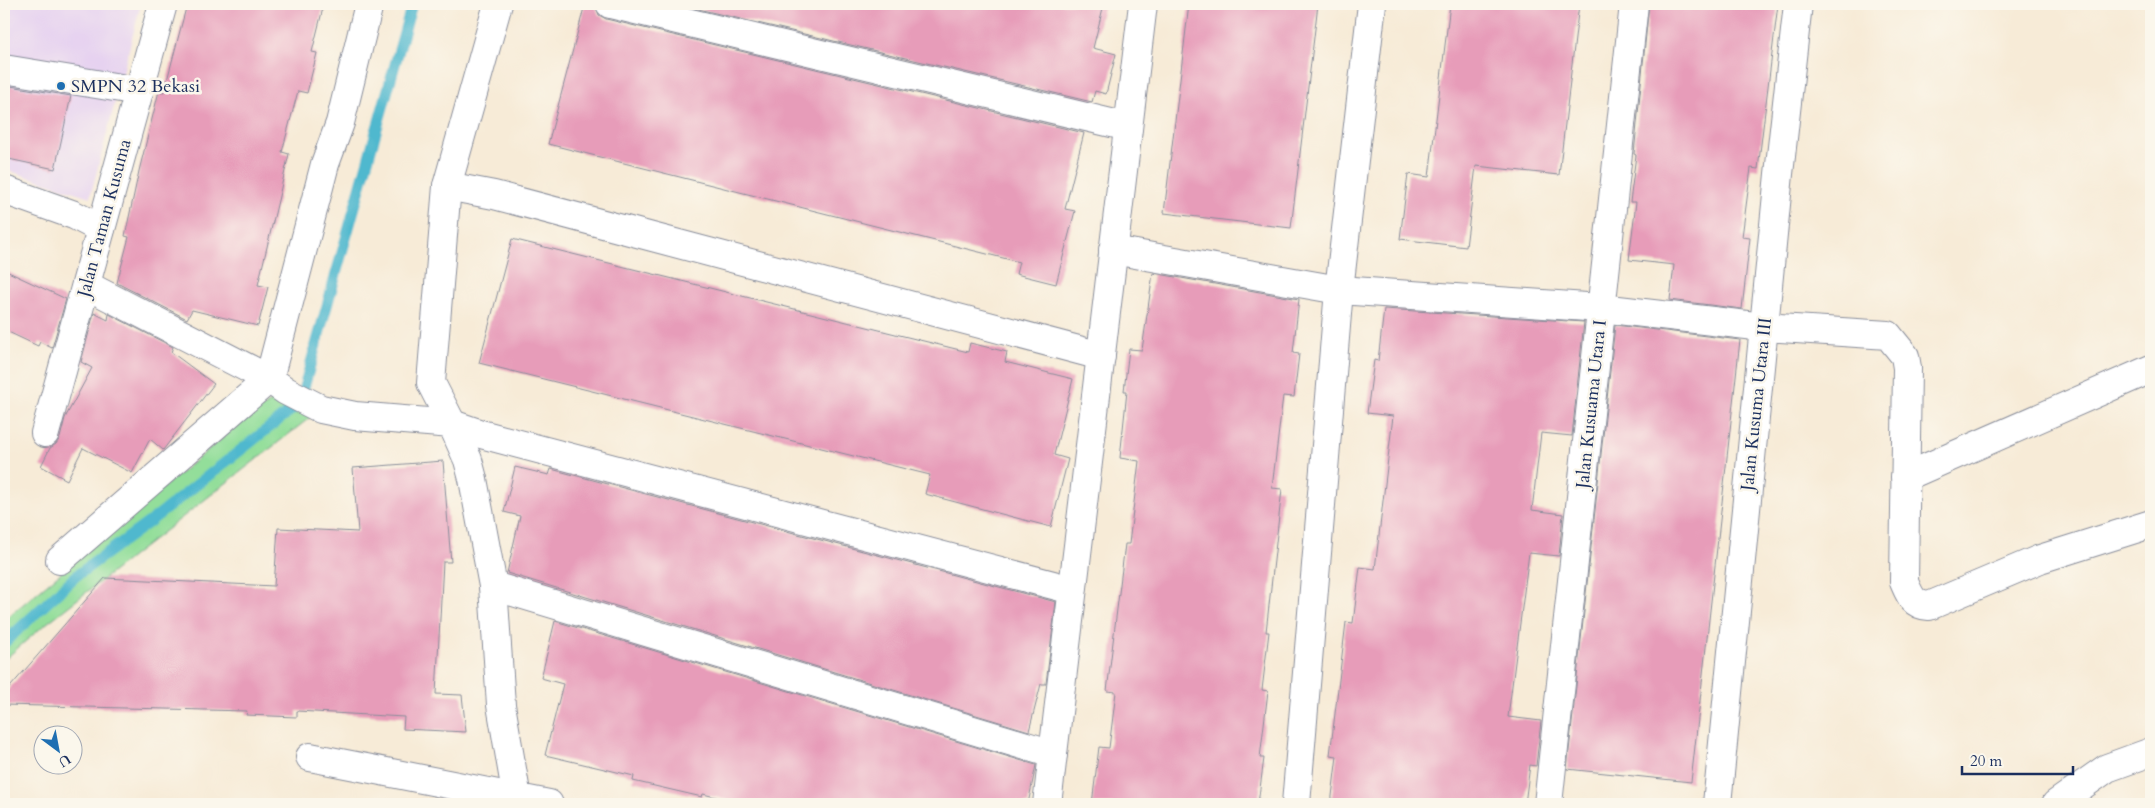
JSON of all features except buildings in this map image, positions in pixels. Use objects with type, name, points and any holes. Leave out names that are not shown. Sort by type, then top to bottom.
[{"type":"street","name":"Jalan Taman Kusuma","points":[[45,433],[163,4]]},
{"type":"street","points":[[60,560],[278,385],[325,164],[340,123],[369,4]]},
{"type":"street","points":[[498,4],[447,186],[431,383],[468,460],[473,479],[493,586],[501,706],[518,801]]},
{"type":"street","points":[[610,4],[1128,127]]},
{"type":"street","points":[[1047,804],[1143,4]]},
{"type":"street","points":[[1296,804],[1340,290],[1372,4]]},
{"type":"street","name":"Jalan Kusuama Utara I","points":[[1548,804],[1634,4]]},
{"type":"street","name":"Jalan Kusuma Utara III","points":[[1717,804],[1798,4]]},
{"type":"street","points":[[4,69],[138,91]]},
{"type":"street","points":[[447,186],[494,195],[1101,356]]},
{"type":"street","points":[[4,190],[74,215],[101,229]]},
{"type":"street","points":[[1113,250],[1340,290],[1601,308],[1764,326],[1888,335],[1905,356],[1907,368],[1904,582],[1911,598],[1919,605],[1929,606],[2040,559],[2151,524]]},
{"type":"street","points":[[86,284],[321,409],[355,416],[452,424],[480,434],[1072,590]]},
{"type":"street","points":[[1905,477],[2151,369]]},
{"type":"street","points":[[493,586],[1052,754]]},
{"type":"street","points":[[2056,804],[2107,768],[2151,752]]},
{"type":"street","points":[[310,757],[518,801],[549,804]]},
{"type":"shaded area","name":"SMPN 32 Bekasi","points":[[4,4],[141,4],[90,197],[4,169]]},
{"type":"green space","points":[[286,391],[321,409],[42,627],[4,660],[4,620],[238,425]]},
{"type":"waterway","points":[[4,643],[76,576],[152,520],[294,408],[301,398],[412,4]]},
{"type":"place","name":"SMPN 32 Bekasi","points":[[61,86]]}]
